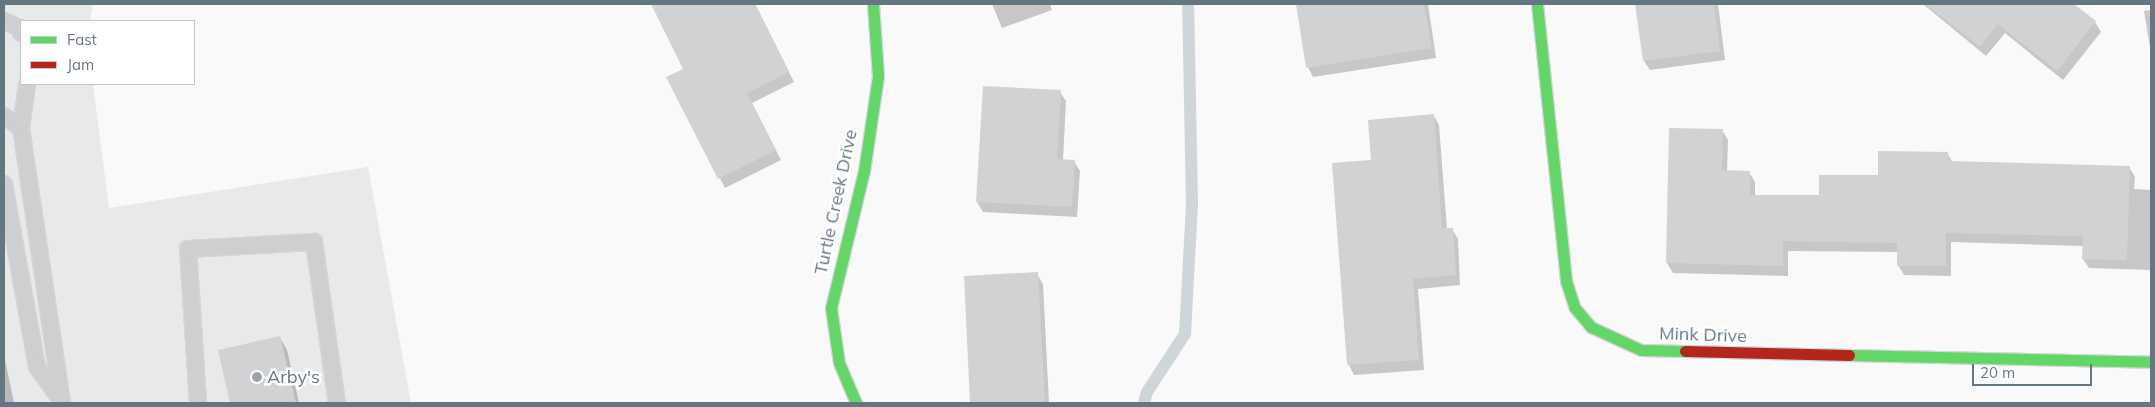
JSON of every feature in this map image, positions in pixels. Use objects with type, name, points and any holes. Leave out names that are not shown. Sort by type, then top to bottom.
[{"type":"street","name":"Turtle Creek Drive","points":[[856,403],[839,363],[831,308],[864,171],[878,76],[872,4]]},
{"type":"street","name":"Mink Drive","points":[[1537,4],[1566,281],[1575,308],[1591,328],[1641,350],[1660,352],[2151,362]]},
{"type":"lane","points":[[4,21],[20,28]]},
{"type":"lane","points":[[27,85],[21,128],[62,402]]},
{"type":"lane","points":[[4,116],[21,128]]},
{"type":"lane","points":[[4,184],[6,205],[37,367],[62,402]]},
{"type":"lane","points":[[198,403],[188,249],[314,242],[337,403]]},
{"type":"shaded area","points":[[4,4],[93,4],[90,20],[20,20],[20,85],[93,85],[109,208],[368,167],[411,403],[4,403]]},
{"type":"building","points":[[651,4],[755,4],[789,72],[747,93],[776,150],[718,179],[666,77],[683,69]]},
{"type":"building","points":[[1296,4],[1424,4],[1432,48],[1306,68]]},
{"type":"building","points":[[1635,4],[1714,4],[1720,51],[1643,61]]},
{"type":"building","points":[[1925,4],[2074,4],[2096,21],[2057,71],[1998,24],[1980,47]]},
{"type":"building","points":[[983,86],[1061,90],[1057,159],[1075,160],[1072,207],[976,202]]},
{"type":"building","points":[[1434,114],[1442,228],[1453,228],[1456,275],[1413,279],[1419,360],[1347,365],[1332,163],[1371,160],[1368,120]]},
{"type":"building","points":[[1669,128],[1723,129],[1722,170],[1750,171],[1750,195],[1819,195],[1819,175],[1878,175],[1878,151],[1948,152],[1948,161],[2130,166],[2127,260],[2082,259],[2083,236],[1946,233],[1946,266],[1897,266],[1897,243],[1783,241],[1783,266],[1666,263]]},
{"type":"building","points":[[1038,272],[1045,403],[970,403],[964,276]]},
{"type":"building","name":"Arby's","points":[[280,336],[296,403],[230,403],[218,350]]},
{"type":"waterway","points":[[1144,403],[1147,392],[1185,334],[1192,205],[1188,4]]},
{"type":"traffic: fast","points":[[856,403],[839,363],[831,308],[864,171],[878,76],[873,4]]},
{"type":"traffic: fast","points":[[1537,4],[1566,281],[1575,308],[1591,327],[1641,350],[1685,351]]},
{"type":"traffic: fast","points":[[1849,355],[2151,362]]},
{"type":"traffic: jam","points":[[1685,351],[1849,355]]},
{"type":"place","name":"Arby's","points":[[257,377]]}]
